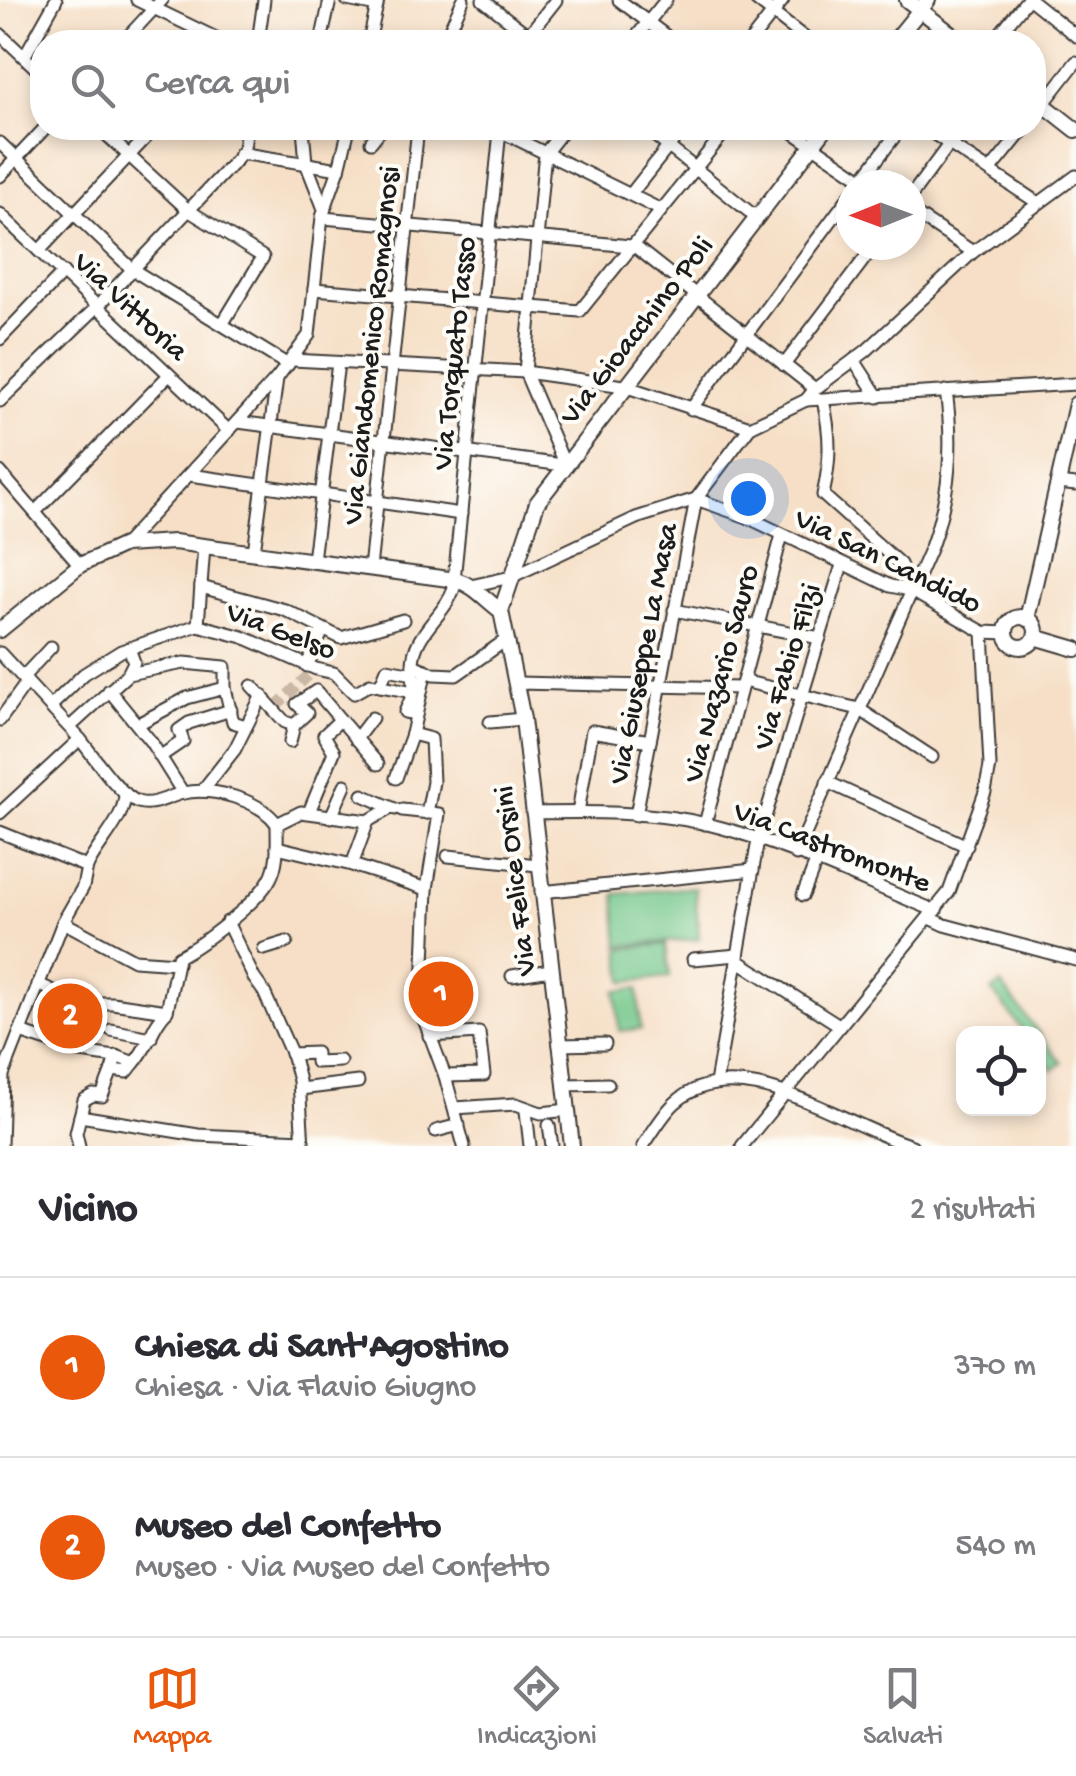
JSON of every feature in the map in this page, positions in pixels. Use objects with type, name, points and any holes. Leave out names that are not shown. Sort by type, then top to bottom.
[{"type":"street","points":[[39,30],[56,0]]},
{"type":"street","points":[[137,0],[158,4],[203,30]]},
{"type":"street","points":[[260,30],[264,0]]},
{"type":"street","points":[[324,30],[330,0]]},
{"type":"street","points":[[347,0],[378,3],[371,30]]},
{"type":"street","points":[[449,30],[463,0]]},
{"type":"street","points":[[482,0],[517,30]]},
{"type":"street","points":[[536,30],[556,0]]},
{"type":"street","points":[[619,0],[658,30]]},
{"type":"street","points":[[642,30],[666,0]]},
{"type":"street","points":[[756,0],[795,30]]},
{"type":"street","points":[[760,30],[783,0]]},
{"type":"street","points":[[906,0],[924,5],[950,30]]},
{"type":"street","points":[[1003,30],[1029,0],[1076,36]]},
{"type":"street","points":[[134,30],[158,4]]},
{"type":"street","points":[[904,30],[924,5]]},
{"type":"street","points":[[0,34],[30,63]]},
{"type":"street","points":[[24,57],[30,46]]},
{"type":"street","points":[[1046,96],[1076,62]]},
{"type":"street","points":[[1046,112],[1076,130]]},
{"type":"street","points":[[0,176],[33,140]]},
{"type":"street","points":[[112,140],[188,210],[263,257],[223,323]]},
{"type":"street","points":[[39,251],[144,140]]},
{"type":"street","points":[[0,401],[97,308],[240,153],[244,140]]},
{"type":"street","points":[[304,140],[306,163],[323,214]]},
{"type":"street","points":[[124,545],[234,427],[308,336],[323,214],[346,140]]},
{"type":"street","name":"Via Giandomenico Romagnosi","points":[[370,568],[417,140]]},
{"type":"street","name":"Via Torquato Tasso","points":[[455,580],[496,140]]},
{"type":"street","points":[[520,140],[661,210]]},
{"type":"street","points":[[556,140],[546,152],[525,372],[564,464]]},
{"type":"street","points":[[661,140],[757,218]]},
{"type":"street","points":[[631,194],[674,140]]},
{"type":"street","points":[[314,289],[580,311],[718,140]]},
{"type":"street","points":[[804,140],[845,170]]},
{"type":"street","name":"Via Gioacchino Poli","points":[[502,611],[537,503],[817,140]]},
{"type":"street","points":[[872,170],[893,140]]},
{"type":"street","points":[[942,140],[1038,203]]},
{"type":"street","points":[[926,175],[951,140]]},
{"type":"street","points":[[990,171],[1015,140]]},
{"type":"street","points":[[0,143],[132,270],[290,362],[525,372],[624,386],[750,427]]},
{"type":"street","points":[[240,153],[339,169]]},
{"type":"street","points":[[0,630],[80,565],[124,545],[174,542],[455,580],[475,586],[511,576],[636,518],[696,499],[750,427],[819,394],[972,252],[1076,176]]},
{"type":"street","name":"Via Vittoria","points":[[0,214],[169,375],[234,427]]},
{"type":"street","points":[[323,214],[407,226],[632,246],[819,394],[832,437],[823,495],[900,564],[910,590]]},
{"type":"street","points":[[692,409],[836,214]]},
{"type":"street","points":[[926,221],[972,252]]},
{"type":"street","points":[[784,365],[864,260]]},
{"type":"street","points":[[0,339],[62,274]]},
{"type":"street","points":[[854,360],[878,397]]},
{"type":"street","points":[[313,560],[338,363]]},
{"type":"street","points":[[35,512],[169,375]]},
{"type":"street","points":[[254,552],[277,378]]},
{"type":"street","points":[[819,394],[878,397],[1076,384]]},
{"type":"street","points":[[796,855],[940,523],[951,474],[946,392]]},
{"type":"street","points":[[1027,618],[1076,404]]},
{"type":"street","points":[[234,427],[271,426],[564,464]]},
{"type":"street","points":[[0,472],[80,565]]},
{"type":"street","points":[[190,475],[461,514]]},
{"type":"street","points":[[1058,483],[1076,485]]},
{"type":"street","name":"Via San Candido","points":[[696,499],[747,517],[890,586],[910,590],[984,632],[1007,634]]},
{"type":"street","name":"Via Giuseppe La Masa","points":[[636,816],[696,499]]},
{"type":"street","name":"Via Nazario Sauro","points":[[706,824],[782,535]]},
{"type":"street","points":[[198,625],[204,546]]},
{"type":"street","name":"Via Fabio Filzi","points":[[716,1082],[758,840],[842,565]]},
{"type":"street","points":[[396,778],[416,714],[418,669],[414,654],[424,630],[455,591],[455,580]]},
{"type":"street","points":[[475,586],[484,599],[502,611]]},
{"type":"street","points":[[201,587],[285,610],[341,638],[403,620]]},
{"type":"street","points":[[674,610],[820,638]]},
{"type":"street","name":"Via Felice Orsini","points":[[502,611],[523,719],[572,1146]]},
{"type":"street","points":[[1027,618],[1036,628],[1035,637],[1020,647],[1007,634],[1013,620],[1027,618]]},
{"type":"street","name":"Via Gelso","points":[[50,706],[84,674],[129,648],[198,625],[244,638],[312,669],[334,673],[354,693],[370,684],[380,686]]},
{"type":"street","points":[[312,669],[323,630]]},
{"type":"street","points":[[742,1146],[949,892],[990,766],[984,632]]},
{"type":"street","points":[[1035,637],[1076,650]]},
{"type":"street","points":[[414,692],[380,686],[387,668],[456,675],[506,640]]},
{"type":"street","points":[[0,720],[51,647]]},
{"type":"street","points":[[70,727],[128,674],[134,662],[129,648]]},
{"type":"street","points":[[0,652],[126,794],[144,803],[184,792],[230,796],[268,814],[276,824],[269,880],[227,922],[178,957],[168,1011],[157,1021],[146,1050],[127,1072],[20,1032]]},
{"type":"street","points":[[128,674],[184,663],[225,666],[225,688],[234,722],[246,726]]},
{"type":"street","points":[[416,714],[405,712],[418,669]]},
{"type":"street","points":[[517,684],[742,685],[858,709],[932,757]]},
{"type":"street","points":[[111,688],[184,792]]},
{"type":"street","points":[[138,724],[186,698],[225,688]]},
{"type":"street","points":[[202,791],[235,749],[257,691],[285,722],[294,725]]},
{"type":"street","points":[[290,742],[294,725],[306,713],[298,704],[316,691],[378,764]]},
{"type":"street","points":[[160,756],[183,741],[179,730],[189,723],[231,710]]},
{"type":"street","points":[[356,738],[372,718]]},
{"type":"street","points":[[490,722],[523,719]]},
{"type":"street","points":[[310,812],[334,752],[324,735],[340,720]]},
{"type":"street","points":[[578,812],[592,731],[650,741]]},
{"type":"street","points":[[412,734],[432,740],[433,814],[440,855],[427,889],[422,984],[426,1030],[445,1076],[464,1146]]},
{"type":"street","points":[[0,813],[80,739]]},
{"type":"street","points":[[827,782],[967,846]]},
{"type":"street","points":[[331,818],[345,785]]},
{"type":"street","points":[[1,1146],[1,1075],[64,922],[83,887],[87,868],[122,811],[126,794]]},
{"type":"street","points":[[362,795],[396,809],[433,814]]},
{"type":"street","points":[[276,824],[310,812],[368,821],[396,809]]},
{"type":"street","name":"Via Castromonte","points":[[532,813],[578,812],[706,824],[816,862],[933,915],[1076,960]]},
{"type":"street","points":[[352,865],[368,821]]},
{"type":"street","points":[[0,832],[87,868]]},
{"type":"street","points":[[276,847],[352,865],[427,889]]},
{"type":"street","points":[[440,855],[538,865]]},
{"type":"street","points":[[804,895],[816,862]]},
{"type":"street","points":[[541,892],[752,870]]},
{"type":"street","points":[[64,922],[134,960],[176,963]]},
{"type":"street","points":[[80,1116],[150,1130],[303,1143],[300,1089],[291,1054],[227,922]]},
{"type":"street","points":[[264,949],[287,942]]},
{"type":"street","points":[[693,959],[737,958],[839,1025]]},
{"type":"street","points":[[512,976],[551,970]]},
{"type":"street","points":[[38,984],[80,1003],[168,1011]]},
{"type":"street","points":[[111,1030],[152,1038]]},
{"type":"street","points":[[426,1030],[479,1033],[484,1075],[445,1076]]},
{"type":"street","points":[[559,1044],[606,1044]]},
{"type":"street","points":[[291,1054],[316,1054],[316,1062],[340,1061]]},
{"type":"street","points":[[79,1146],[76,1133],[84,1100],[102,1096],[114,1064]]},
{"type":"street","points":[[300,1089],[358,1082]]},
{"type":"street","points":[[643,1146],[675,1103],[716,1082],[745,1082],[787,1092],[887,1139],[912,1146]]},
{"type":"street","points":[[565,1085],[608,1084]]},
{"type":"street","points":[[455,1108],[516,1104],[541,1113],[568,1110]]},
{"type":"street","points":[[526,1110],[530,1146]]},
{"type":"street","points":[[549,1124],[552,1146]]},
{"type":"street","points":[[436,1131],[459,1125]]},
{"type":"street","points":[[148,1145],[150,1130]]},
{"type":"green space","points":[[695,887],[699,939],[619,946],[615,894]]},
{"type":"green space","points":[[666,944],[670,977],[624,982],[620,949]]},
{"type":"green space","points":[[1001,984],[1033,1026],[1020,1026],[992,991]]},
{"type":"green space","points":[[638,989],[641,1029],[619,1031],[616,991]]},
{"type":"green space","points":[[1046,1042],[1062,1063],[1053,1070],[1046,1060]]},
{"type":"tunnel","points":[[276,706],[313,671]]},
{"type":"place","name":"Chiesa di Sant'Agostino","points":[[441,994]]},
{"type":"place","name":"Museo del Confetto","points":[[70,1016]]}]
